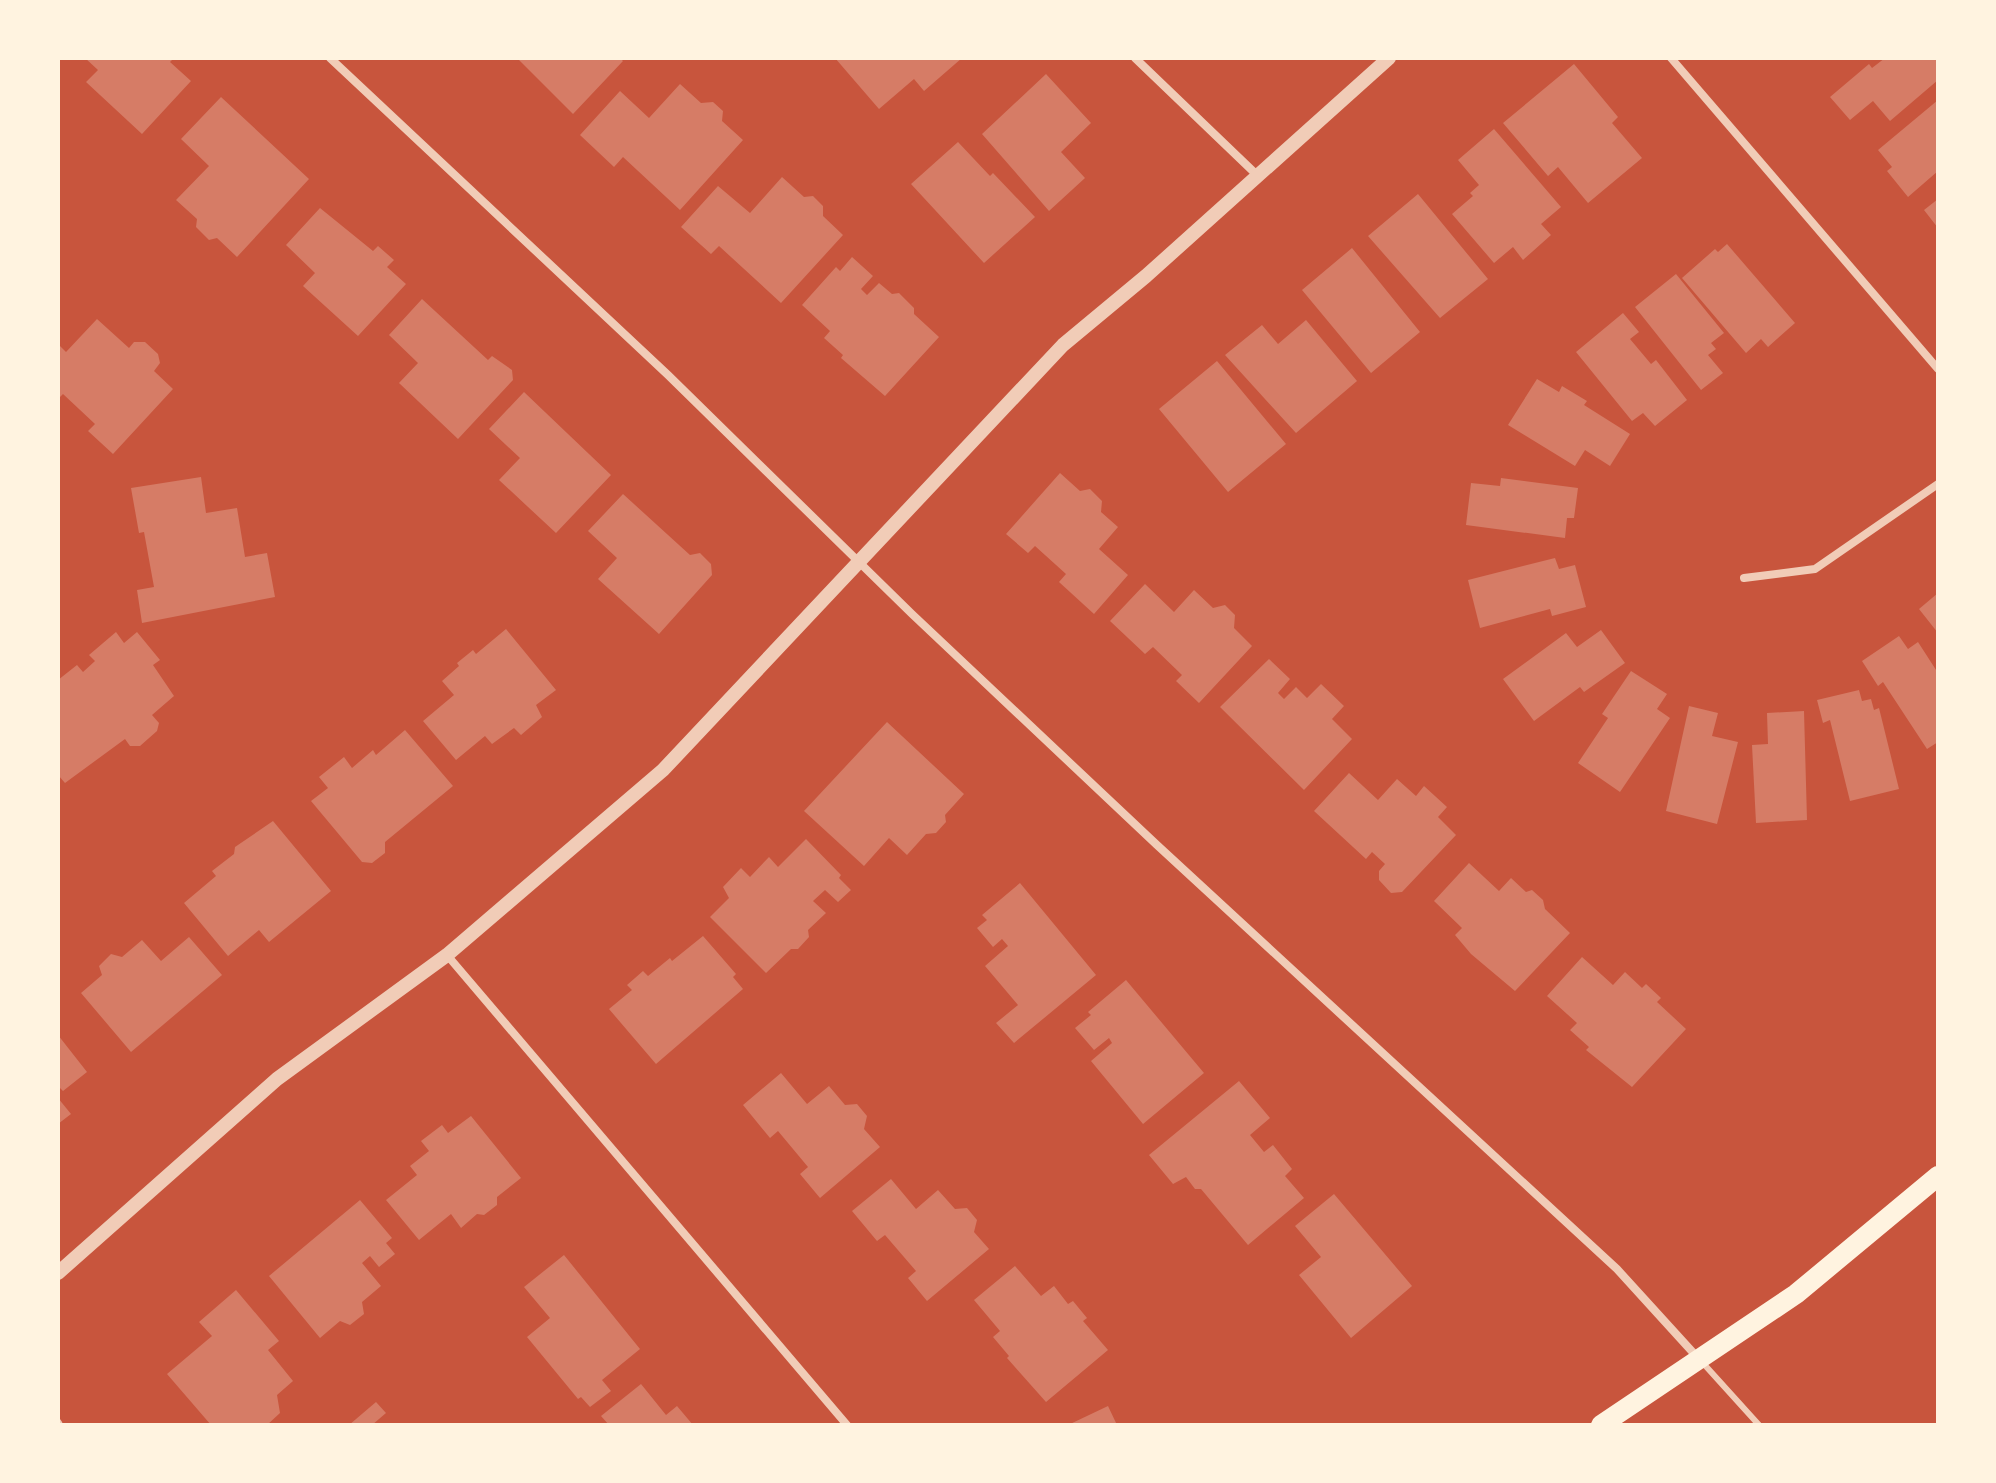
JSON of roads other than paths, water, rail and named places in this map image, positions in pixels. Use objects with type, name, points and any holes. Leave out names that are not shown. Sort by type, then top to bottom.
[{"type":"main road","points":[[1601,1425],[1796,1294],[1938,1176]]},
{"type":"street","points":[[330,58],[691,396],[1135,824],[1617,1269],[1699,1359]]},
{"type":"street","points":[[1135,58],[1258,176]]},
{"type":"street","points":[[58,1273],[277,1079],[447,955],[663,770],[1063,345],[1389,58]]},
{"type":"street","points":[[1671,58],[1938,369]]},
{"type":"street","points":[[1744,578],[1815,569],[1938,484]]},
{"type":"street","points":[[447,955],[847,1425]]},
{"type":"lane","points":[[1699,1359],[1759,1425]]}]
